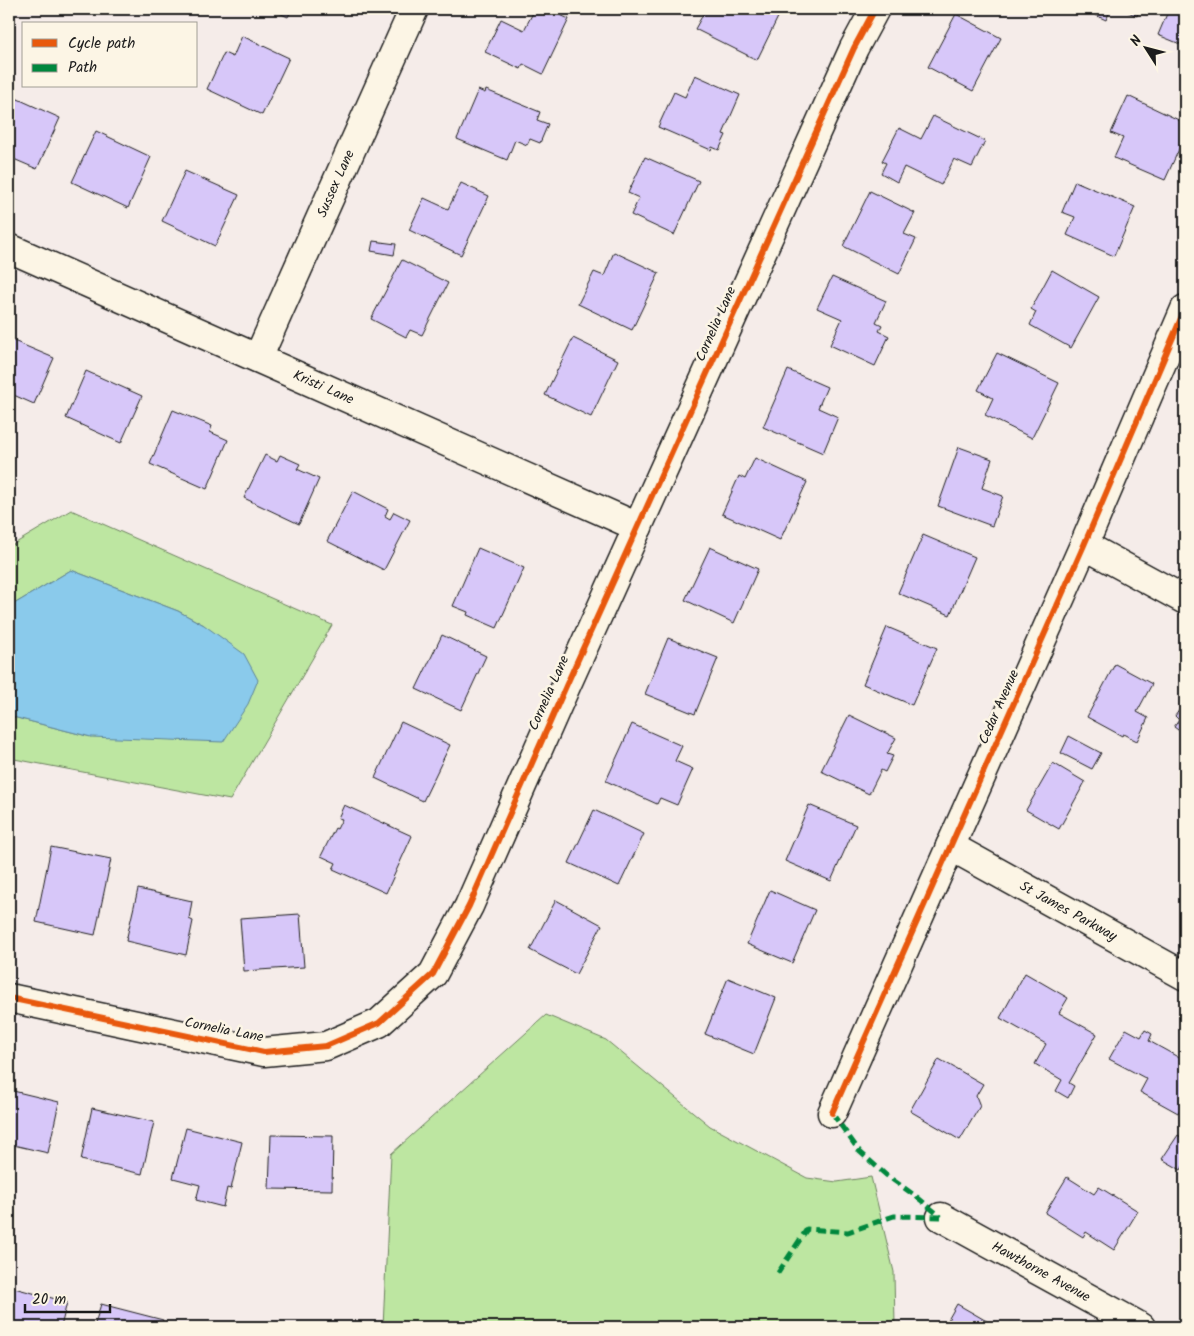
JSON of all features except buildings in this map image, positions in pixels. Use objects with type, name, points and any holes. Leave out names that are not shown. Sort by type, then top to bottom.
[{"type":"street","name":"Sussex Lane","points":[[258,358],[414,9]]},
{"type":"street","name":"Cornelia Lane","points":[[9,998],[264,1052],[326,1046],[380,1023],[433,974],[470,906],[566,686],[854,48],[875,9]]},
{"type":"street","name":"Kristi Lane","points":[[9,248],[638,527]]},
{"type":"street","name":"Cedar Avenue","points":[[832,1113],[1084,545],[1185,309]]},
{"type":"street","points":[[1084,545],[1185,600]]},
{"type":"street","name":"St James Parkway","points":[[950,846],[1185,976]]},
{"type":"street","name":"Hawthorne Avenue","points":[[941,1217],[1141,1327]]},
{"type":"green space","points":[[71,510],[332,625],[230,800],[9,758],[9,716],[91,737],[204,625],[178,611],[71,570],[9,607],[9,547]]},
{"type":"green space","points":[[546,1015],[606,1040],[710,1126],[807,1178],[837,1182],[871,1177],[894,1272],[895,1327],[383,1327],[391,1154]]},
{"type":"water","points":[[71,570],[178,611],[204,625],[244,654],[258,680],[248,704],[223,742],[91,737],[9,716],[9,607]]},
{"type":"marked path","points":[[832,1113],[860,1152],[886,1175],[941,1217]]},
{"type":"marked path","points":[[778,1273],[807,1229],[848,1232],[894,1216],[941,1217]]},
{"type":"cycle path","points":[[9,998],[264,1052],[326,1046],[379,1023],[433,974],[469,906],[566,686],[854,48],[875,9]]},
{"type":"cycle path","points":[[832,1113],[1084,545],[1185,309]]}]
